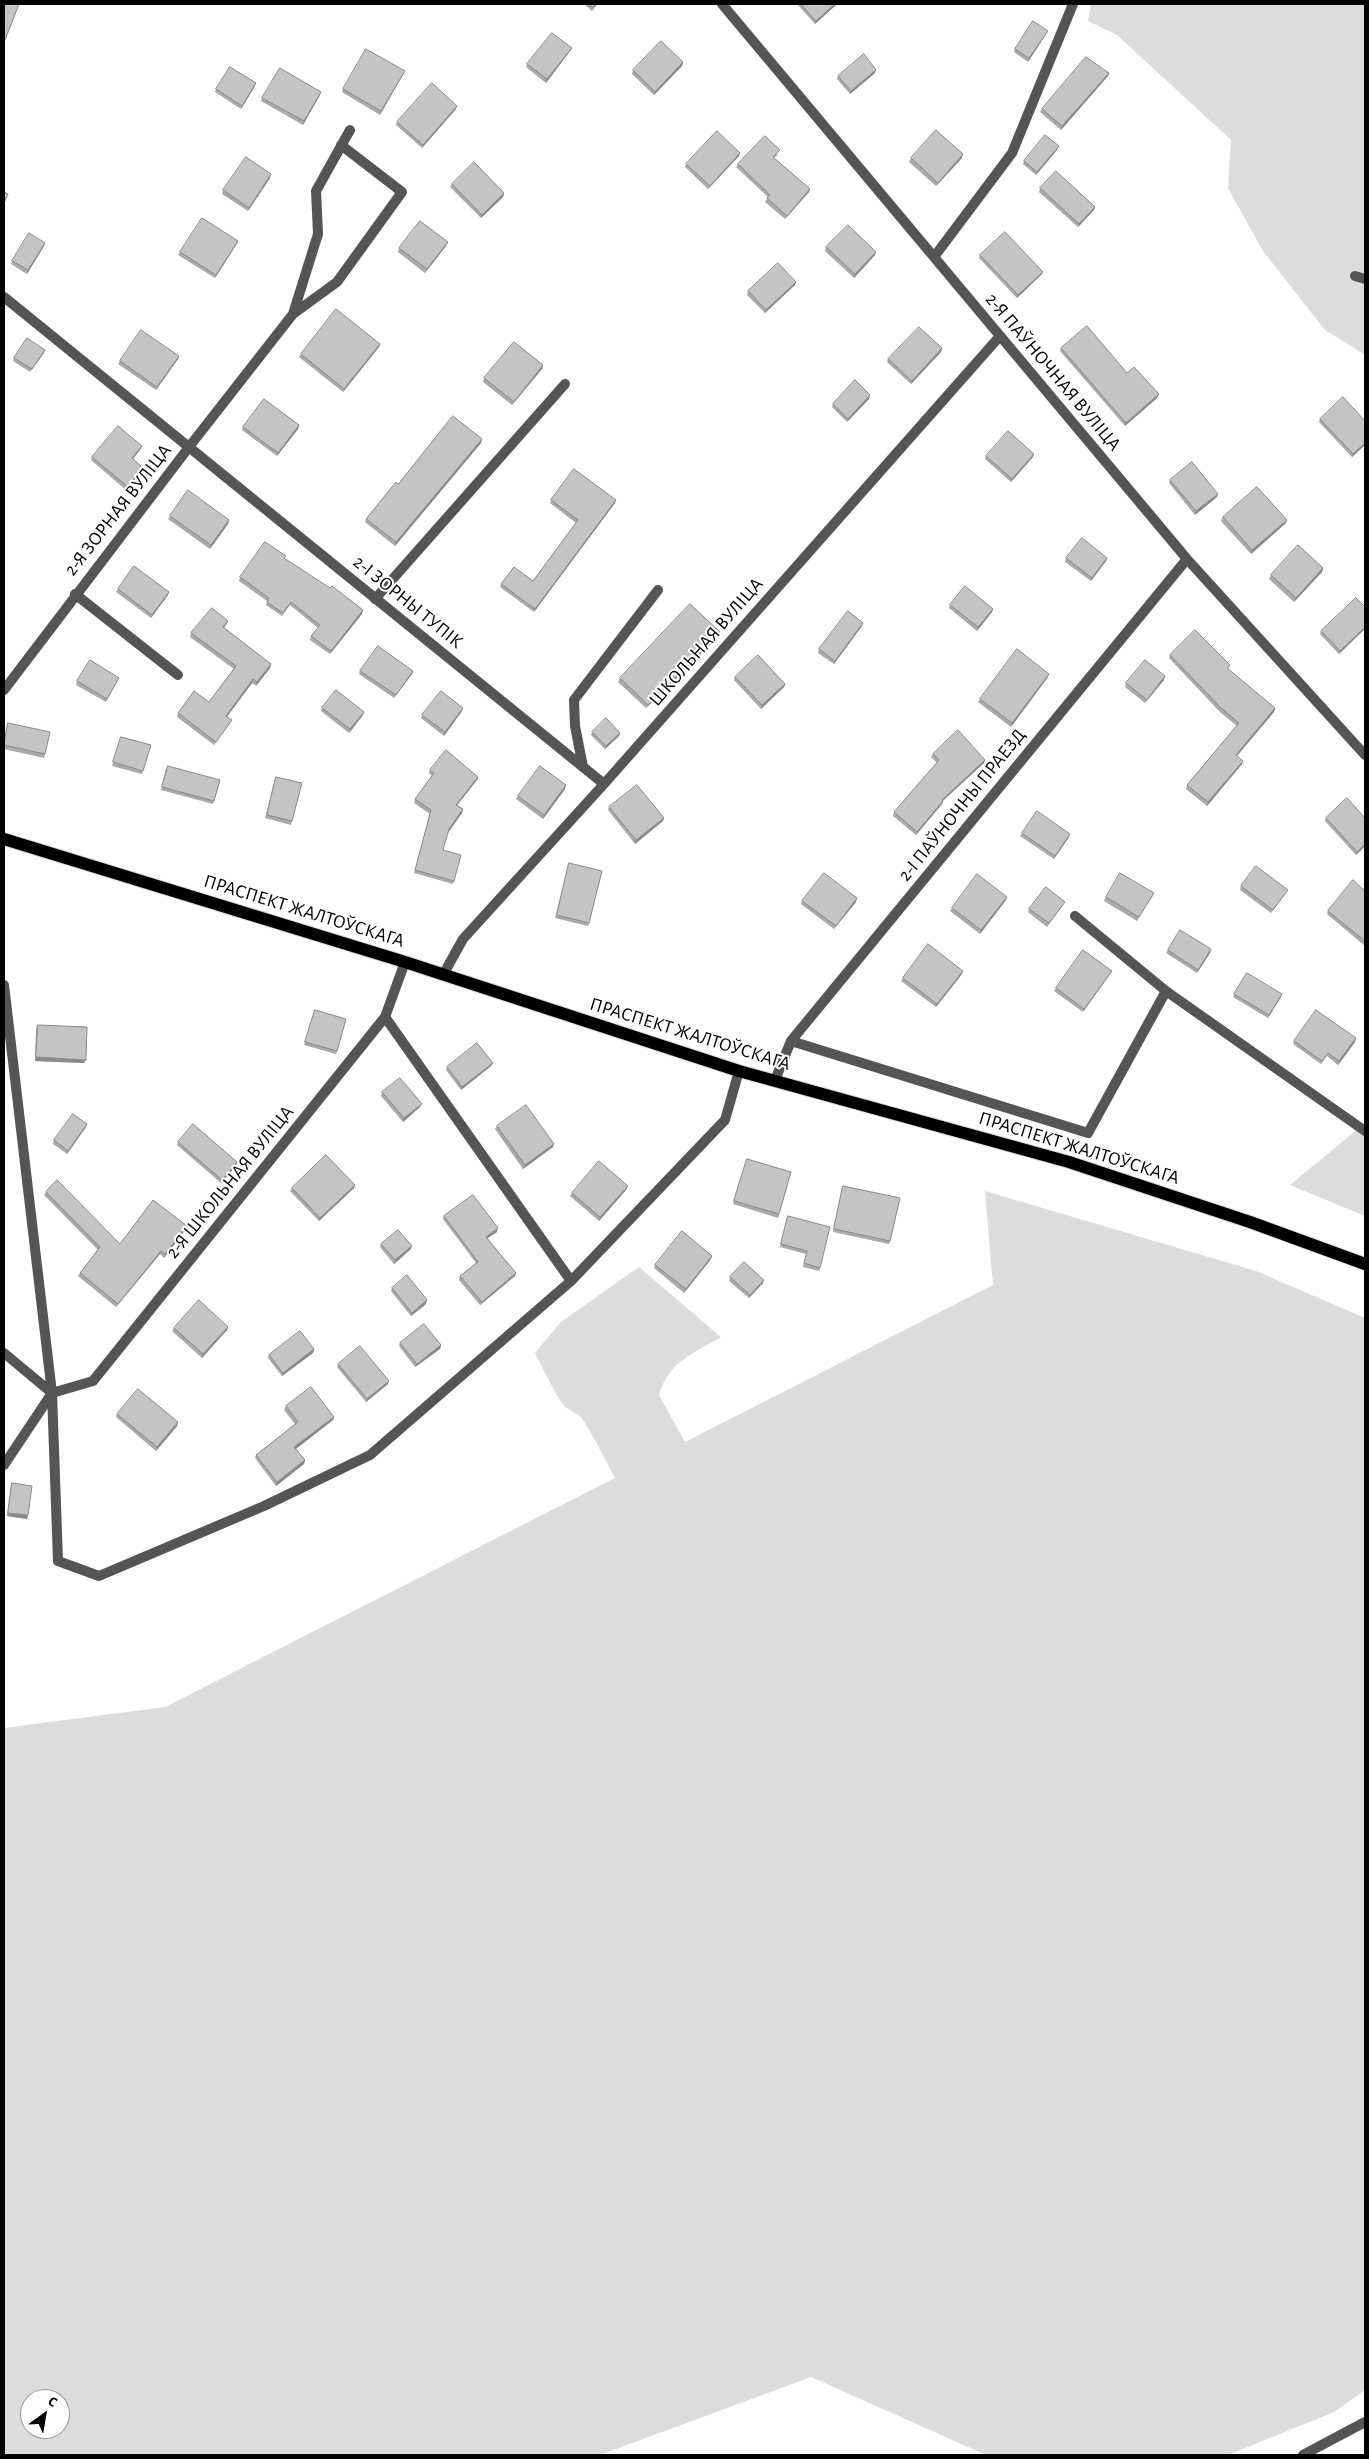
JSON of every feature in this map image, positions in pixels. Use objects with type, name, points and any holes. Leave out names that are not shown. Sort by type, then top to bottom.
[{"type":"main road","name":"ПРАСПЕКТ ЖАЛТОЎСКАГА","points":[[4,839],[405,962],[739,1071],[1069,1162],[1250,1222],[1365,1264]]},
{"type":"street","name":"2-Я ПАЎНОЧНАЯ ВУЛІЦА","points":[[722,4],[1187,559],[1365,755]]},
{"type":"street","points":[[934,257],[1012,153],[1074,4]]},
{"type":"street","points":[[293,314],[318,234],[316,191],[350,130]]},
{"type":"street","points":[[189,448],[293,314],[337,282],[402,192],[342,145]]},
{"type":"street","name":"2-Я ЗОРНАЯ ВУЛІЦА","points":[[4,297],[189,448],[4,690]]},
{"type":"street","name":"ШКОЛЬНАЯ ВУЛІЦА","points":[[443,975],[463,939],[604,784],[1000,336]]},
{"type":"street","points":[[375,598],[565,384]]},
{"type":"street","name":"2-І ЗОРНЫ ТУПІК","points":[[189,448],[604,784]]},
{"type":"street","name":"2-І ПАЎНОЧНЫ ПРАЕЗД","points":[[775,1080],[791,1041],[1187,559]]},
{"type":"street","points":[[583,767],[575,726],[574,700],[658,590]]},
{"type":"street","points":[[76,594],[178,675]]},
{"type":"street","points":[[1075,916],[1166,991],[1365,1131]]},
{"type":"street","name":"2-Я ШКОЛЬНАЯ ВУЛІЦА","points":[[52,1393],[93,1381],[384,1017],[405,962]]},
{"type":"street","points":[[4,985],[52,1393],[58,1561],[98,1576],[264,1506],[370,1455],[571,1281],[725,1120],[739,1071]]},
{"type":"street","points":[[791,1041],[1088,1132],[1166,991]]},
{"type":"street","points":[[384,1017],[571,1281]]},
{"type":"street","points":[[4,1353],[52,1393]]},
{"type":"street","points":[[4,1465],[52,1393]]},
{"type":"street","points":[[1303,2455],[1365,2422]]},
{"type":"shaded area","points":[[1091,4],[1365,4],[1365,355],[1325,330],[1263,251],[1228,188],[1231,140],[1117,35],[1088,21]]},
{"type":"shaded area","points":[[1365,1123],[1365,1216],[1290,1185]]},
{"type":"shaded area","points":[[985,1191],[1256,1271],[1365,1318],[1365,2390],[1334,2412],[1228,2455],[986,2455],[811,2377],[600,2455],[4,2455],[4,1728],[165,1707],[615,1478],[581,1417],[565,1407],[556,1394],[535,1353],[561,1322],[639,1267],[721,1337],[675,1366],[663,1384],[659,1395],[685,1442],[993,1285]]},
{"type":"building","points":[[4,4],[19,4],[5,40],[4,40]]},
{"type":"building","points":[[801,4],[835,4],[816,21]]},
{"type":"building","points":[[1033,21],[1048,31],[1029,58],[1015,49]]},
{"type":"building","points":[[552,33],[572,48],[547,79],[527,64]]},
{"type":"building","points":[[661,41],[683,62],[655,92],[633,70]]},
{"type":"building","points":[[366,49],[405,71],[381,111],[343,89]]},
{"type":"building","points":[[864,54],[876,70],[851,91],[838,76]]},
{"type":"building","points":[[1086,57],[1109,73],[1062,126],[1042,109]]},
{"type":"building","points":[[230,67],[256,83],[242,106],[216,89]]},
{"type":"building","points":[[280,68],[321,92],[304,121],[262,98]]},
{"type":"building","points":[[432,83],[457,106],[423,145],[397,122]]},
{"type":"building","points":[[936,130],[963,154],[938,183],[911,158]]},
{"type":"building","points":[[717,131],[740,153],[710,186],[686,164]]},
{"type":"building","points":[[1045,135],[1059,146],[1037,172],[1024,161]]},
{"type":"building","points":[[765,136],[780,150],[773,157],[810,189],[787,216],[767,198],[770,195],[738,164]]},
{"type":"building","points":[[246,157],[271,174],[249,208],[223,190]]},
{"type":"building","points":[[474,162],[504,193],[482,215],[452,184]]},
{"type":"building","points":[[1056,171],[1095,207],[1079,224],[1040,188]]},
{"type":"building","points":[[4,192],[8,194],[4,203]]},
{"type":"building","points":[[202,218],[238,241],[216,275],[180,252]]},
{"type":"building","points":[[420,221],[448,242],[427,269],[399,248]]},
{"type":"building","points":[[848,225],[876,252],[855,274],[826,247]]},
{"type":"building","points":[[1005,232],[1043,272],[1018,295],[980,255]]},
{"type":"building","points":[[29,233],[45,243],[28,270],[12,261]]},
{"type":"building","points":[[778,263],[796,282],[766,310],[748,291]]},
{"type":"building","points":[[336,309],[380,344],[344,389],[301,354]]},
{"type":"building","points":[[1087,326],[1127,373],[1134,367],[1159,394],[1126,423],[1061,348]]},
{"type":"building","points":[[919,327],[942,348],[912,381],[888,359]]},
{"type":"building","points":[[141,330],[179,356],[157,387],[120,361]]},
{"type":"building","points":[[27,338],[45,350],[32,369],[14,358]]},
{"type":"building","points":[[514,342],[543,365],[514,402],[484,378]]},
{"type":"building","points":[[855,380],[870,395],[848,419],[833,404]]},
{"type":"building","points":[[1343,397],[1365,421],[1365,443],[1353,454],[1320,419]]},
{"type":"building","points":[[264,399],[299,425],[278,453],[243,427]]},
{"type":"building","points":[[453,416],[482,439],[396,542],[366,519],[396,482],[398,484]]},
{"type":"building","points":[[118,426],[142,446],[132,458],[143,468],[128,487],[92,457]]},
{"type":"building","points":[[1008,431],[1034,454],[1012,479],[986,456]]},
{"type":"building","points":[[1192,462],[1218,494],[1196,511],[1170,480]]},
{"type":"building","points":[[574,469],[616,500],[535,609],[501,584],[514,567],[533,581],[578,520],[551,500]]},
{"type":"building","points":[[1257,487],[1287,520],[1252,550],[1223,517]]},
{"type":"building","points":[[188,490],[229,520],[211,545],[170,516]]},
{"type":"building","points":[[1082,538],[1107,558],[1092,578],[1066,558]]},
{"type":"building","points":[[265,542],[286,556],[284,558],[330,588],[332,586],[363,610],[331,651],[311,636],[320,625],[291,602],[283,613],[267,602],[269,598],[240,577]]},
{"type":"building","points":[[1298,545],[1323,568],[1296,598],[1271,575]]},
{"type":"building","points":[[134,566],[169,592],[152,615],[118,589]]},
{"type":"building","points":[[965,586],[993,609],[978,627],[950,605]]},
{"type":"building","points":[[1356,598],[1365,607],[1365,627],[1340,651],[1321,631]]},
{"type":"building","points":[[690,604],[720,632],[648,705],[620,678]]},
{"type":"building","points":[[212,608],[228,621],[223,627],[271,664],[257,682],[253,679],[226,716],[232,720],[216,742],[178,713],[194,691],[209,702],[236,666],[191,633]]},
{"type":"building","points":[[848,611],[863,623],[835,661],[819,649]]},
{"type":"building","points":[[1195,630],[1230,665],[1227,668],[1275,708],[1236,755],[1243,761],[1208,802],[1187,785],[1239,723],[1221,708],[1170,655]]},
{"type":"building","points":[[378,646],[413,671],[396,695],[360,671]]},
{"type":"building","points":[[1017,649],[1049,674],[1012,723],[980,699]]},
{"type":"building","points":[[758,655],[785,684],[762,705],[735,677]]},
{"type":"building","points":[[90,660],[119,678],[107,699],[77,681]]},
{"type":"building","points":[[1145,660],[1165,676],[1147,700],[1126,683]]},
{"type":"building","points":[[336,690],[364,712],[350,729],[322,708]]},
{"type":"building","points":[[441,691],[463,708],[445,732],[422,715]]},
{"type":"building","points":[[606,718],[620,733],[606,746],[592,732]]},
{"type":"building","points":[[8,723],[50,732],[45,754],[4,745]]},
{"type":"building","points":[[958,730],[985,760],[942,800],[917,832],[894,812],[939,760],[933,754]]},
{"type":"building","points":[[121,737],[151,745],[143,771],[113,762]]},
{"type":"building","points":[[446,750],[478,777],[456,805],[463,809],[449,829],[443,850],[461,855],[454,881],[415,870],[431,810],[415,799],[434,773],[430,770]]},
{"type":"building","points":[[168,766],[220,780],[214,801],[162,787]]},
{"type":"building","points":[[540,766],[566,785],[544,815],[518,796]]},
{"type":"building","points":[[276,777],[302,783],[292,821],[267,815]]},
{"type":"building","points":[[637,785],[664,818],[636,840],[609,807]]},
{"type":"building","points":[[1347,798],[1365,818],[1365,844],[1357,852],[1326,818]]},
{"type":"building","points":[[1037,811],[1070,834],[1055,856],[1022,833]]},
{"type":"building","points":[[569,863],[602,871],[589,923],[557,915]]},
{"type":"building","points":[[1256,866],[1288,890],[1273,910],[1241,886]]},
{"type":"building","points":[[824,873],[857,898],[836,926],[802,901]]},
{"type":"building","points":[[1120,873],[1154,893],[1139,917],[1106,897]]},
{"type":"building","points":[[977,874],[1007,897],[981,930],[952,908]]},
{"type":"building","points":[[1353,880],[1365,889],[1365,941],[1328,911]]},
{"type":"building","points":[[1046,887],[1065,902],[1049,923],[1029,909]]},
{"type":"building","points":[[1180,930],[1211,949],[1198,970],[1168,950]]},
{"type":"building","points":[[928,944],[963,971],[937,1004],[903,978]]},
{"type":"building","points":[[1083,950],[1112,971],[1084,1009],[1056,988]]},
{"type":"building","points":[[1247,973],[1282,994],[1269,1015],[1234,994]]},
{"type":"building","points":[[315,1010],[346,1019],[337,1051],[305,1042]]},
{"type":"building","points":[[1316,1010],[1356,1038],[1339,1061],[1328,1053],[1322,1061],[1294,1041]]},
{"type":"building","points":[[38,1025],[87,1027],[86,1060],[36,1057]]},
{"type":"building","points":[[477,1043],[493,1063],[462,1087],[447,1067]]},
{"type":"building","points":[[400,1078],[422,1104],[404,1118],[382,1092]]},
{"type":"building","points":[[526,1105],[554,1144],[525,1165],[497,1126]]},
{"type":"building","points":[[73,1114],[87,1124],[68,1151],[54,1140]]},
{"type":"building","points":[[193,1124],[237,1162],[222,1180],[178,1142]]},
{"type":"building","points":[[326,1155],[355,1185],[320,1218],[292,1188]]},
{"type":"building","points":[[747,1159],[791,1172],[779,1214],[734,1201]]},
{"type":"building","points":[[599,1161],[628,1186],[600,1217],[572,1193]]},
{"type":"building","points":[[57,1180],[120,1244],[153,1200],[187,1226],[165,1254],[161,1251],[118,1304],[80,1273],[100,1247],[46,1192]]},
{"type":"building","points":[[843,1186],[900,1198],[890,1241],[834,1229]]},
{"type":"building","points":[[473,1195],[498,1228],[486,1237],[516,1273],[482,1302],[460,1276],[478,1262],[444,1216]]},
{"type":"building","points":[[788,1216],[830,1227],[820,1268],[804,1263],[807,1251],[781,1244]]},
{"type":"building","points":[[398,1230],[412,1246],[395,1260],[381,1244]]},
{"type":"building","points":[[682,1231],[712,1256],[686,1289],[655,1265]]},
{"type":"building","points":[[744,1262],[764,1280],[750,1295],[730,1277]]},
{"type":"building","points":[[407,1275],[427,1300],[412,1313],[392,1288]]},
{"type":"building","points":[[199,1300],[228,1327],[203,1354],[174,1328]]},
{"type":"building","points":[[424,1324],[441,1345],[417,1364],[400,1343]]},
{"type":"building","points":[[300,1331],[314,1349],[283,1373],[269,1355]]},
{"type":"building","points":[[360,1346],[389,1381],[367,1399],[338,1364]]},
{"type":"building","points":[[311,1387],[334,1417],[294,1447],[305,1460],[277,1482],[256,1455],[298,1422],[286,1406]]},
{"type":"building","points":[[138,1389],[178,1422],[157,1447],[117,1414]]},
{"type":"building","points":[[12,1483],[32,1486],[28,1515],[8,1513]]}]
